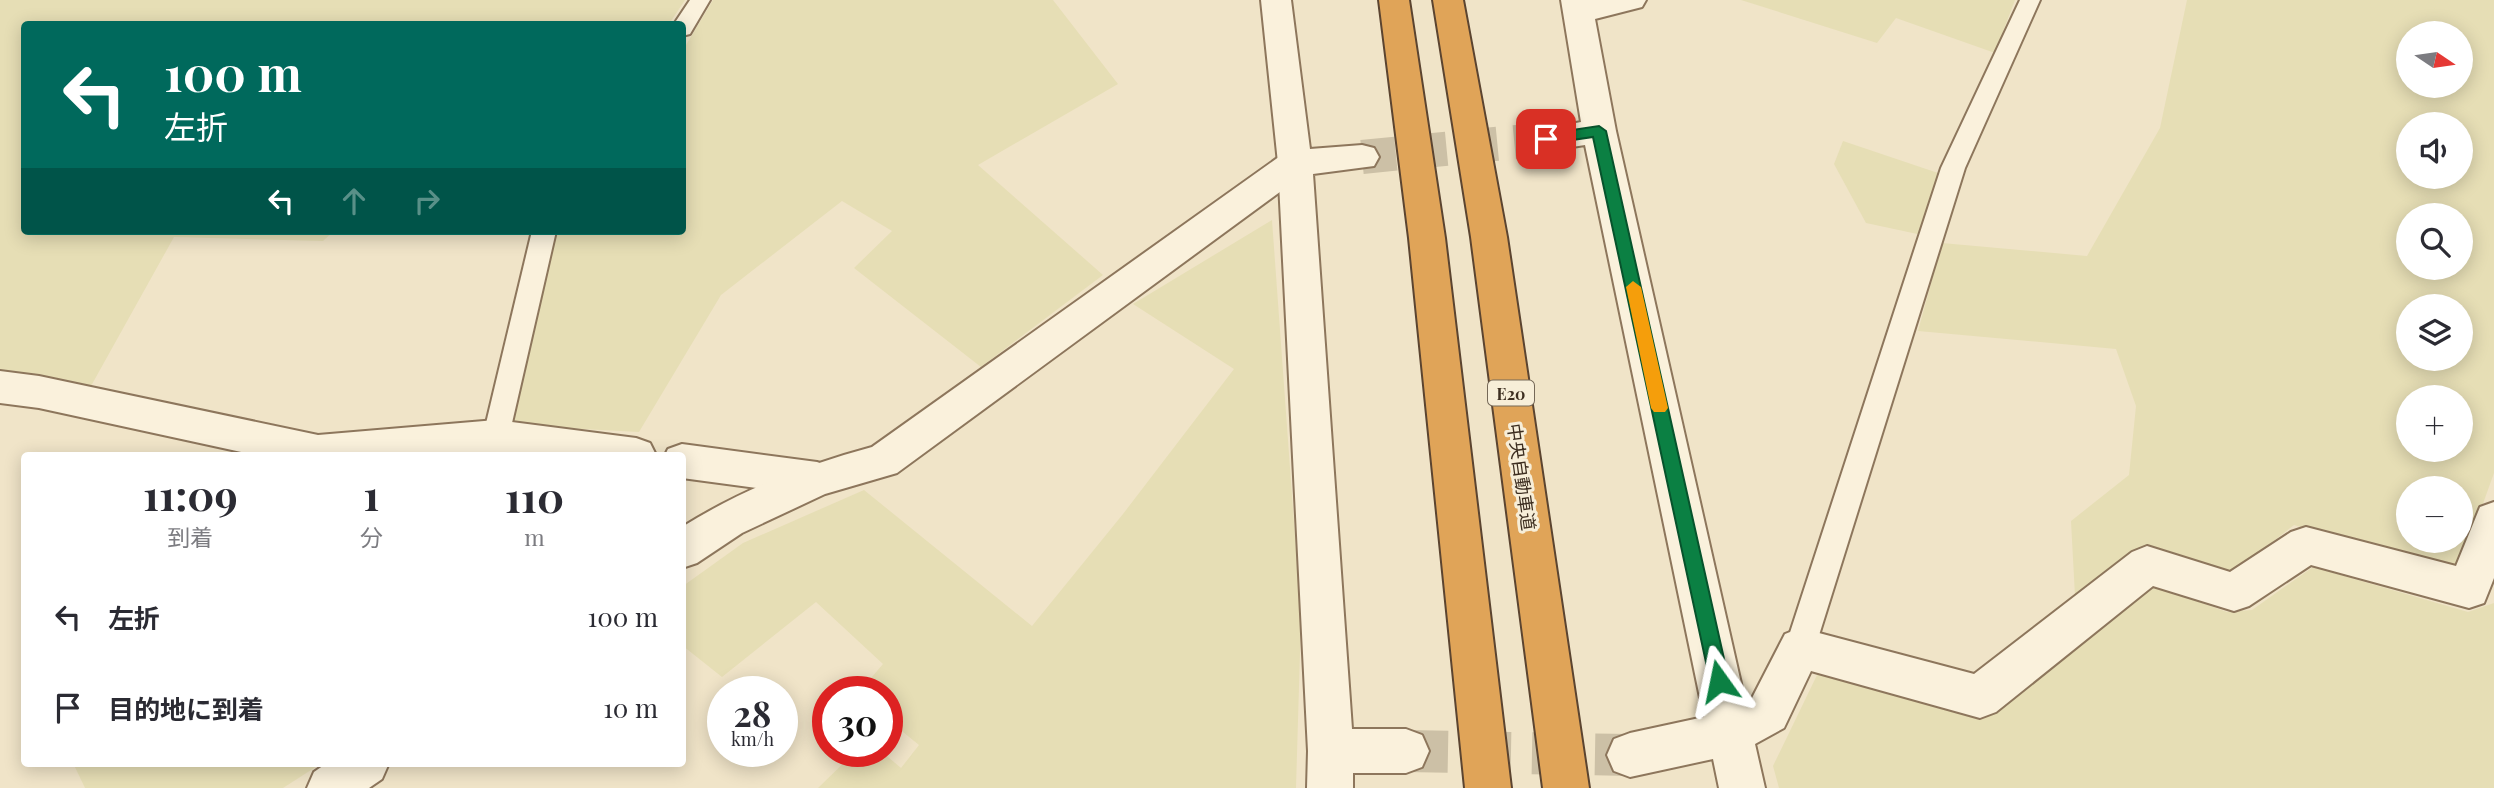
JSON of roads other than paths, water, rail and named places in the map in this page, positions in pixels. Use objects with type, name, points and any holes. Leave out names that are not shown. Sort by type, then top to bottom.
[{"type":"highway","points":[[1394,0],[1427,238],[1488,788]]},
{"type":"highway","name":"中央自動車道","points":[[1448,0],[1489,237],[1566,788]]},
{"type":"street","points":[[1276,0],[1295,163],[1330,770],[1406,751]]},
{"type":"street","points":[[1631,0],[1578,7],[1599,131],[1742,788]]},
{"type":"street","points":[[1546,139],[1599,131]]},
{"type":"street","points":[[686,547],[728,520],[817,479],[883,461],[1295,163],[1362,157]]},
{"type":"street","points":[[0,387],[39,392],[318,452],[496,436],[614,452]]},
{"type":"street","points":[[686,462],[817,479]]},
{"type":"street","points":[[1630,755],[1731,733],[1768,713],[1800,648],[1980,697],[2147,565],[2234,592],[2306,545],[2469,589],[2494,520]]},
{"type":"street","points":[[330,788],[360,767]]},
{"type":"lane","points":[[686,23],[700,0]]},
{"type":"lane","points":[[1800,648],[1953,168],[2030,0]]},
{"type":"lane","points":[[496,436],[543,235]]},
{"type":"tunnel","points":[[1362,157],[1546,139]]},
{"type":"tunnel","points":[[1406,751],[1630,755]]}]
